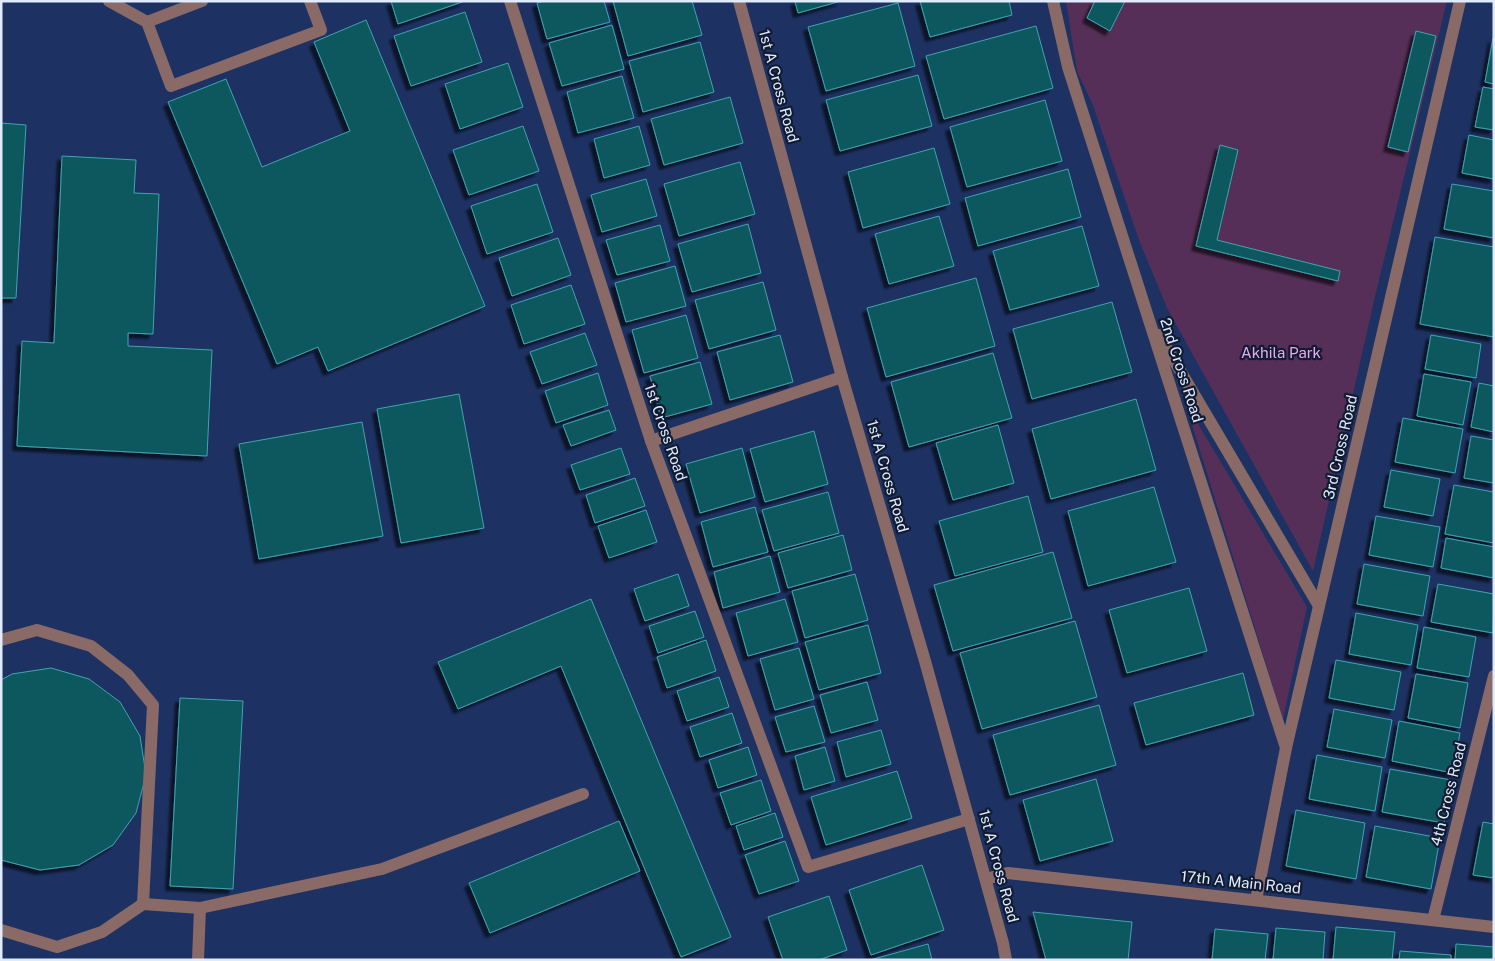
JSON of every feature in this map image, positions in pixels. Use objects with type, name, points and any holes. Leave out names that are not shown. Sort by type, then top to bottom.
[{"type":"street","points":[[108,1],[146,22],[171,86],[320,30],[310,1]]},
{"type":"street","points":[[146,22],[202,1]]},
{"type":"street","name":"1st Cross Road","points":[[510,1],[651,441],[808,867],[969,819]]},
{"type":"street","name":"1st A Cross Road","points":[[739,1],[842,377],[925,661],[1004,943],[1006,960]]},
{"type":"street","name":"2nd Cross Road","points":[[1053,1],[1068,67],[1286,748]]},
{"type":"street","name":"3rd Cross Road","points":[[1256,900],[1286,748],[1460,1]]},
{"type":"street","points":[[1148,315],[1319,606]]},
{"type":"street","points":[[651,441],[842,377]]},
{"type":"street","points":[[1,640],[37,630],[91,646],[128,675],[153,705],[143,904]]},
{"type":"street","name":"4th Cross Road","points":[[1433,920],[1494,676]]},
{"type":"street","points":[[1,930],[57,947],[102,932],[143,904],[200,908],[382,869],[583,794]]},
{"type":"street","name":"17th A Main Road","points":[[986,879],[1008,873],[1494,927]]},
{"type":"street","points":[[198,960],[200,908]]},
{"type":"green space","name":"Akhila Park","points":[[1066,1],[1447,1],[1376,292],[1313,571],[1167,308],[1139,240],[1093,105],[1077,71]]},
{"type":"green space","points":[[1185,402],[1307,607],[1283,719]]},
{"type":"building","points":[[391,1],[465,1],[398,24]]},
{"type":"building","points":[[544,1],[604,1],[610,22],[547,39],[537,3]]},
{"type":"building","points":[[613,1],[692,1],[702,35],[628,56]]},
{"type":"building","points":[[795,1],[841,1],[798,13]]},
{"type":"building","points":[[920,1],[1009,1],[1012,15],[930,37]]},
{"type":"building","points":[[1095,1],[1125,1],[1110,31],[1087,18]]},
{"type":"building","points":[[898,3],[915,66],[826,91],[808,27]]},
{"type":"building","points":[[465,12],[482,62],[411,86],[394,36]]},
{"type":"building","points":[[366,20],[485,306],[328,371],[318,347],[277,364],[168,102],[226,79],[262,167],[350,131],[314,42]]},
{"type":"building","points":[[612,25],[624,69],[562,86],[549,43]]},
{"type":"building","points":[[1036,26],[1053,88],[944,119],[926,56]]},
{"type":"building","points":[[1416,31],[1436,36],[1408,152],[1388,147]]},
{"type":"building","points":[[1494,38],[1494,84],[1485,82]]},
{"type":"building","points":[[700,42],[714,92],[643,112],[629,61]]},
{"type":"building","points":[[508,63],[523,107],[460,129],[445,84]]},
{"type":"building","points":[[918,75],[932,126],[840,151],[826,100]]},
{"type":"building","points":[[622,76],[634,118],[578,133],[567,92]]},
{"type":"building","points":[[1483,87],[1494,89],[1494,130],[1475,127]]},
{"type":"building","points":[[730,97],[743,143],[664,165],[651,119]]},
{"type":"building","points":[[1045,100],[1062,161],[967,187],[950,127]]},
{"type":"building","points":[[1,123],[26,125],[16,298],[1,298]]},
{"type":"building","points":[[523,126],[539,171],[469,195],[453,150]]},
{"type":"building","points":[[639,126],[650,165],[604,178],[594,139]]},
{"type":"building","points":[[1469,135],[1494,140],[1494,179],[1462,173]]},
{"type":"building","points":[[1220,145],[1238,150],[1217,240],[1340,271],[1338,281],[1196,246]]},
{"type":"building","points":[[934,148],[950,204],[863,228],[848,172]]},
{"type":"building","points":[[62,156],[136,160],[134,193],[159,194],[153,334],[128,333],[128,346],[212,350],[207,456],[17,446],[22,341],[54,343]]},
{"type":"building","points":[[740,162],[755,214],[679,236],[664,184]]},
{"type":"building","points":[[1068,169],[1081,217],[978,246],[965,198]]},
{"type":"building","points":[[646,179],[657,216],[602,232],[591,195]]},
{"type":"building","points":[[537,184],[553,232],[487,254],[471,206]]},
{"type":"building","points":[[1452,184],[1494,191],[1494,238],[1444,229]]},
{"type":"building","points":[[939,216],[954,266],[889,284],[875,234]]},
{"type":"building","points":[[748,224],[761,273],[692,292],[678,244]]},
{"type":"building","points":[[660,225],[670,261],[617,275],[606,240]]},
{"type":"building","points":[[1082,226],[1099,286],[1010,310],[993,251]]},
{"type":"building","points":[[1435,237],[1494,247],[1494,337],[1420,324]]},
{"type":"building","points":[[558,238],[571,275],[512,296],[499,258]]},
{"type":"building","points":[[675,266],[686,306],[626,322],[615,283]]},
{"type":"building","points":[[976,278],[995,346],[886,377],[867,308]]},
{"type":"building","points":[[763,282],[776,330],[709,349],[695,300]]},
{"type":"building","points":[[571,285],[585,324],[524,344],[511,305]]},
{"type":"building","points":[[1112,302],[1132,372],[1032,399],[1013,329]]},
{"type":"building","points":[[686,315],[698,358],[644,373],[632,330]]},
{"type":"building","points":[[585,333],[597,365],[542,384],[530,352]]},
{"type":"building","points":[[780,335],[793,382],[730,400],[717,352]]},
{"type":"building","points":[[1431,335],[1481,344],[1476,378],[1425,369]]},
{"type":"building","points":[[993,353],[1012,418],[909,447],[891,382]]},
{"type":"building","points":[[700,362],[712,404],[661,418],[650,376]]},
{"type":"building","points":[[598,373],[608,405],[556,423],[545,391]]},
{"type":"building","points":[[1424,374],[1471,382],[1463,425],[1417,416]]},
{"type":"building","points":[[1479,383],[1494,386],[1494,432],[1471,427]]},
{"type":"building","points":[[459,394],[484,528],[401,543],[377,409]]},
{"type":"building","points":[[1136,399],[1156,470],[1051,499],[1032,429]]},
{"type":"building","points":[[609,410],[616,430],[571,446],[563,425]]},
{"type":"building","points":[[1403,418],[1463,429],[1455,473],[1395,462]]},
{"type":"building","points":[[362,422],[383,536],[259,559],[239,444]]},
{"type":"building","points":[[998,425],[1014,483],[953,500],[936,443]]},
{"type":"building","points":[[814,431],[828,484],[765,502],[750,449]]},
{"type":"building","points":[[1471,436],[1494,440],[1494,483],[1464,478]]},
{"type":"building","points":[[621,448],[630,474],[580,490],[571,465]]},
{"type":"building","points":[[742,448],[755,497],[700,513],[686,464]]},
{"type":"building","points":[[1391,470],[1440,479],[1433,516],[1384,507]]},
{"type":"building","points":[[635,478],[645,506],[595,523],[586,495]]},
{"type":"building","points":[[1454,485],[1494,492],[1494,543],[1445,534]]},
{"type":"building","points":[[1154,487],[1176,562],[1088,586],[1068,511]]},
{"type":"building","points":[[828,492],[839,533],[774,551],[762,510]]},
{"type":"building","points":[[1028,496],[1043,552],[955,576],[939,521]]},
{"type":"building","points":[[755,507],[768,552],[713,567],[701,522]]},
{"type":"building","points":[[646,510],[657,542],[609,558],[598,526]]},
{"type":"building","points":[[1376,516],[1440,527],[1433,567],[1369,555]]},
{"type":"building","points":[[843,535],[852,570],[788,588],[778,553]]},
{"type":"building","points":[[1446,538],[1494,547],[1494,578],[1441,568]]},
{"type":"building","points":[[1053,552],[1072,618],[953,651],[934,585]]},
{"type":"building","points":[[770,556],[780,592],[723,608],[714,572]]},
{"type":"building","points":[[1364,564],[1430,576],[1423,616],[1357,604]]},
{"type":"building","points":[[678,574],[689,606],[645,621],[634,589]]},
{"type":"building","points":[[855,574],[868,620],[805,638],[792,591]]},
{"type":"building","points":[[1438,584],[1494,594],[1493,633],[1431,622]]},
{"type":"building","points":[[1189,588],[1207,651],[1127,673],[1109,610]]},
{"type":"building","points":[[591,599],[731,937],[681,957],[561,666],[458,709],[438,662]]},
{"type":"building","points":[[785,599],[798,642],[748,656],[736,613]]},
{"type":"building","points":[[695,611],[704,637],[658,653],[649,626]]},
{"type":"building","points":[[1356,613],[1418,625],[1411,665],[1349,654]]},
{"type":"building","points":[[1075,621],[1097,697],[982,729],[960,653]]},
{"type":"building","points":[[868,625],[881,673],[819,690],[805,642]]},
{"type":"building","points":[[1424,627],[1476,637],[1469,677],[1417,668]]},
{"type":"building","points":[[706,640],[716,671],[667,688],[657,657]]},
{"type":"building","points":[[799,648],[814,699],[775,710],[760,659]]},
{"type":"building","points":[[1336,660],[1401,672],[1394,710],[1329,698]]},
{"type":"building","points":[[51,668],[89,679],[120,702],[140,736],[146,775],[136,813],[113,845],[79,865],[40,870],[1,860],[1,680],[12,674]]},
{"type":"building","points":[[1243,673],[1254,715],[1146,745],[1134,703]]},
{"type":"building","points":[[1416,674],[1468,683],[1460,728],[1408,718]]},
{"type":"building","points":[[719,677],[729,707],[687,721],[677,691]]},
{"type":"building","points":[[867,682],[878,720],[831,733],[820,695]]},
{"type":"building","points":[[180,698],[243,701],[233,889],[170,886]]},
{"type":"building","points":[[1099,705],[1116,765],[1010,795],[993,735]]},
{"type":"building","points":[[814,706],[825,742],[786,752],[775,717]]},
{"type":"building","points":[[1334,709],[1392,720],[1385,758],[1327,747]]},
{"type":"building","points":[[732,713],[742,743],[700,757],[690,727]]},
{"type":"building","points":[[1399,721],[1460,733],[1453,773],[1392,761]]},
{"type":"building","points":[[881,730],[891,764],[846,777],[837,742]]},
{"type":"building","points":[[748,747],[757,775],[718,788],[709,760]]},
{"type":"building","points":[[825,747],[835,781],[804,790],[795,756]]},
{"type":"building","points":[[1317,755],[1382,767],[1375,811],[1309,799]]},
{"type":"building","points":[[1390,769],[1451,780],[1444,823],[1382,812]]},
{"type":"building","points":[[897,771],[912,818],[826,845],[811,797]]},
{"type":"building","points":[[1096,779],[1113,841],[1040,861],[1023,800]]},
{"type":"building","points":[[761,780],[771,811],[731,825],[720,793]]},
{"type":"building","points":[[1296,810],[1365,823],[1356,879],[1286,866]]},
{"type":"building","points":[[775,813],[783,837],[744,850],[736,826]]},
{"type":"building","points":[[619,821],[640,871],[490,933],[469,883]]},
{"type":"building","points":[[1483,822],[1494,824],[1494,878],[1473,875]]},
{"type":"building","points":[[1375,826],[1440,838],[1431,889],[1366,877]]},
{"type":"building","points":[[785,841],[799,881],[759,894],[745,855]]},
{"type":"building","points":[[922,865],[944,930],[871,955],[849,890]]},
{"type":"building","points":[[829,896],[847,950],[819,960],[783,960],[768,917]]},
{"type":"building","points":[[1033,912],[1132,922],[1128,960],[1046,960]]},
{"type":"building","points":[[1336,927],[1395,932],[1392,960],[1333,960]]},
{"type":"building","points":[[1276,928],[1325,932],[1323,960],[1273,960]]},
{"type":"building","points":[[1215,929],[1268,934],[1265,960],[1212,960]]},
{"type":"building","points":[[928,944],[932,960],[870,960]]},
{"type":"building","points":[[1456,944],[1494,947],[1494,960],[1455,960]]},
{"type":"building","points":[[1400,951],[1451,955],[1451,960],[1399,960]]}]
